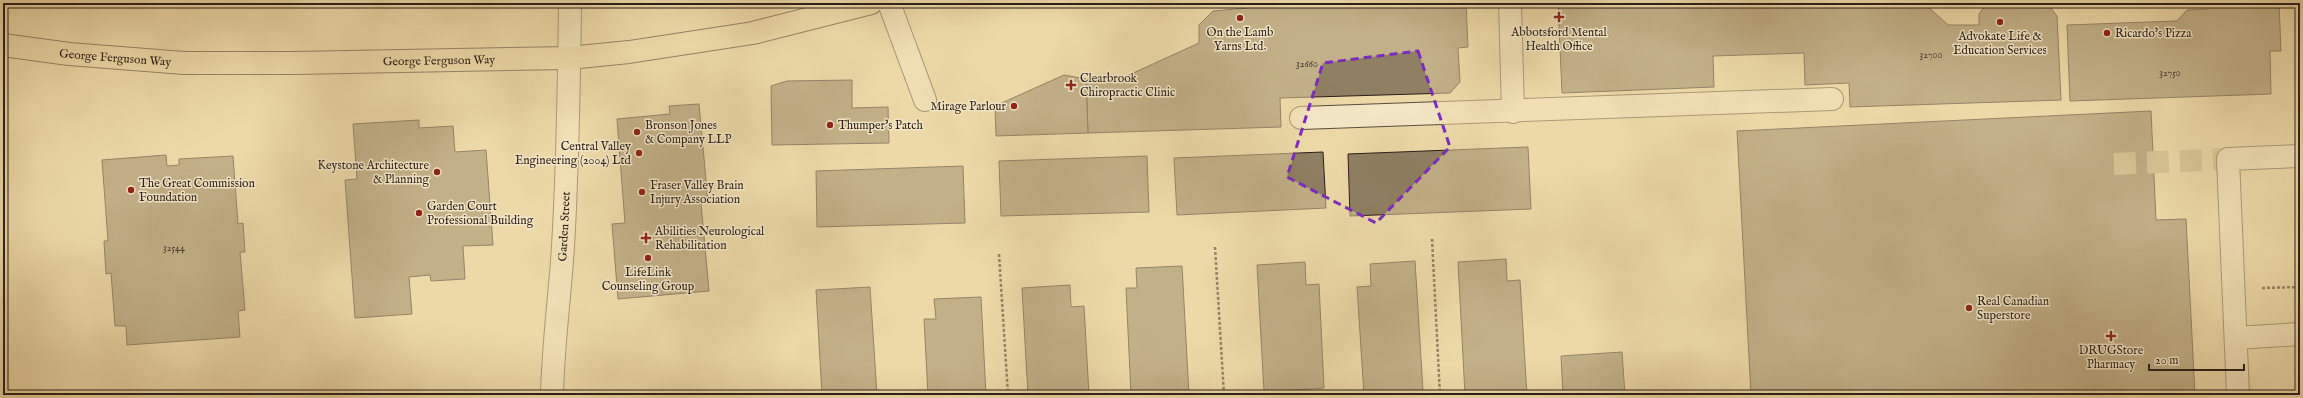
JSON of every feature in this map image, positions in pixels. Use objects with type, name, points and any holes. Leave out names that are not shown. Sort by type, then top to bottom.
[{"type":"main road","name":"George Ferguson Way","points":[[3,45],[68,54],[184,63],[294,64],[570,58],[629,52],[752,33],[870,3]]},
{"type":"street","name":"Garden Street","points":[[552,395],[553,357],[564,240],[570,58],[570,3]]},
{"type":"street","points":[[889,3],[925,100]]},
{"type":"street","points":[[1510,3],[1513,112]]},
{"type":"street","points":[[1301,118],[1513,112],[1832,99]]},
{"type":"street","points":[[2238,395],[2228,159],[2300,156]]},
{"type":"street","points":[[2236,338],[2300,334]]},
{"type":"path","points":[[1432,239],[1440,395]]},
{"type":"path","points":[[1216,247],[1224,395]]},
{"type":"path","points":[[999,254],[1008,395]]},
{"type":"path","points":[[2234,290],[2300,286]]},
{"type":"highlighted area","points":[[1418,51],[1450,147],[1376,223],[1287,177],[1323,63]]},
{"type":"building","points":[[1248,3],[1466,3],[1468,47],[1458,48],[1460,82],[1450,93],[1280,98],[1281,127],[1088,133],[1086,79],[1120,79],[1199,43],[1199,25],[1213,11],[1248,8]]},
{"type":"building","points":[[1558,3],[1924,3],[1948,25],[1979,25],[1979,14],[1987,3],[2047,3],[2057,16],[2061,100],[1850,107],[1849,83],[1805,85],[1804,53],[1713,56],[1714,87],[1562,93]]},
{"type":"building","points":[[2208,3],[2279,3],[2281,51],[2270,51],[2271,94],[2070,101],[2067,25],[2177,21],[2187,10],[2208,9]]},
{"type":"building","points":[[1064,75],[1086,79],[1088,133],[996,136],[995,106]]},
{"type":"building","name":"Thumper's Patch","points":[[852,80],[852,108],[888,107],[889,143],[772,145],[771,86],[787,81]]},
{"type":"building","points":[[699,104],[708,202],[701,203],[709,291],[618,299],[612,224],[625,223],[617,119],[670,114],[669,106]]},
{"type":"building","name":"Real Canadian Superstore","points":[[2151,111],[2156,220],[2186,219],[2195,395],[1751,395],[1737,131]]},
{"type":"building","name":"Garden Court Professional Building","points":[[419,120],[419,128],[453,126],[455,152],[486,150],[493,245],[463,246],[465,279],[431,281],[430,275],[409,277],[412,314],[355,318],[345,180],[357,179],[353,124]]},
{"type":"building","points":[[1528,147],[1531,209],[1350,216],[1348,154]]},
{"type":"building","points":[[1323,152],[1326,208],[1177,215],[1174,158]]},
{"type":"building","points":[[166,155],[167,166],[179,165],[179,159],[233,156],[238,224],[243,223],[245,252],[240,252],[245,310],[238,311],[240,337],[127,345],[126,326],[115,326],[111,273],[106,274],[104,241],[108,241],[102,160]]},
{"type":"building","points":[[1147,156],[1149,212],[1001,216],[999,161]]},
{"type":"building","points":[[963,166],[965,223],[817,227],[816,171]]},
{"type":"building","points":[[1506,259],[1507,281],[1520,280],[1527,395],[1465,395],[1458,262]]},
{"type":"building","points":[[1415,261],[1423,391],[1364,395],[1357,287],[1371,286],[1370,264]]},
{"type":"building","points":[[1305,262],[1306,285],[1319,284],[1324,388],[1264,392],[1257,265]]},
{"type":"building","points":[[1182,266],[1189,395],[1131,395],[1126,288],[1137,288],[1136,268]]},
{"type":"building","points":[[1070,285],[1071,307],[1084,306],[1089,395],[1028,395],[1022,288]]},
{"type":"building","points":[[870,287],[877,395],[822,395],[816,290]]},
{"type":"building","points":[[981,297],[986,395],[928,395],[924,319],[936,319],[934,299]]},
{"type":"building","points":[[1622,352],[1625,395],[1563,395],[1561,356]]},
{"type":"tunnel","points":[[2114,164],[2228,159]]},
{"type":"place","name":"Abbotsford Mental Health Office","points":[[1559,17]]},
{"type":"place","name":"On the Lamb Yarns Ltd.","points":[[1240,18]]},
{"type":"place","name":"Advokate Life & Education Services","points":[[2000,22]]},
{"type":"place","name":"Ricardo's Pizza","points":[[2107,33]]},
{"type":"place","name":"Clearbrook Chiropractic Clinic","points":[[1071,85]]},
{"type":"place","name":"Mirage Parlour","points":[[1014,106]]},
{"type":"place","name":"Thumper's Patch","points":[[830,125]]},
{"type":"place","name":"Bronson Jones & Company LLP","points":[[637,132]]},
{"type":"place","name":"Central Valley Engineering (2004) Ltd","points":[[639,153]]},
{"type":"place","name":"Keystone Architecture & Planning","points":[[437,172]]},
{"type":"place","name":"The Great Commission Foundation","points":[[131,190]]},
{"type":"place","name":"Fraser Valley Brain Injury Association","points":[[642,192]]},
{"type":"place","name":"Garden Court Professional Building","points":[[419,213]]},
{"type":"place","name":"Abilities Neurological Rehabilitation","points":[[646,238]]},
{"type":"place","name":"LifeLink Counseling Group","points":[[648,258]]},
{"type":"place","name":"Real Canadian Superstore","points":[[1969,308]]},
{"type":"place","name":"DRUGStore Pharmacy","points":[[2111,336]]}]
